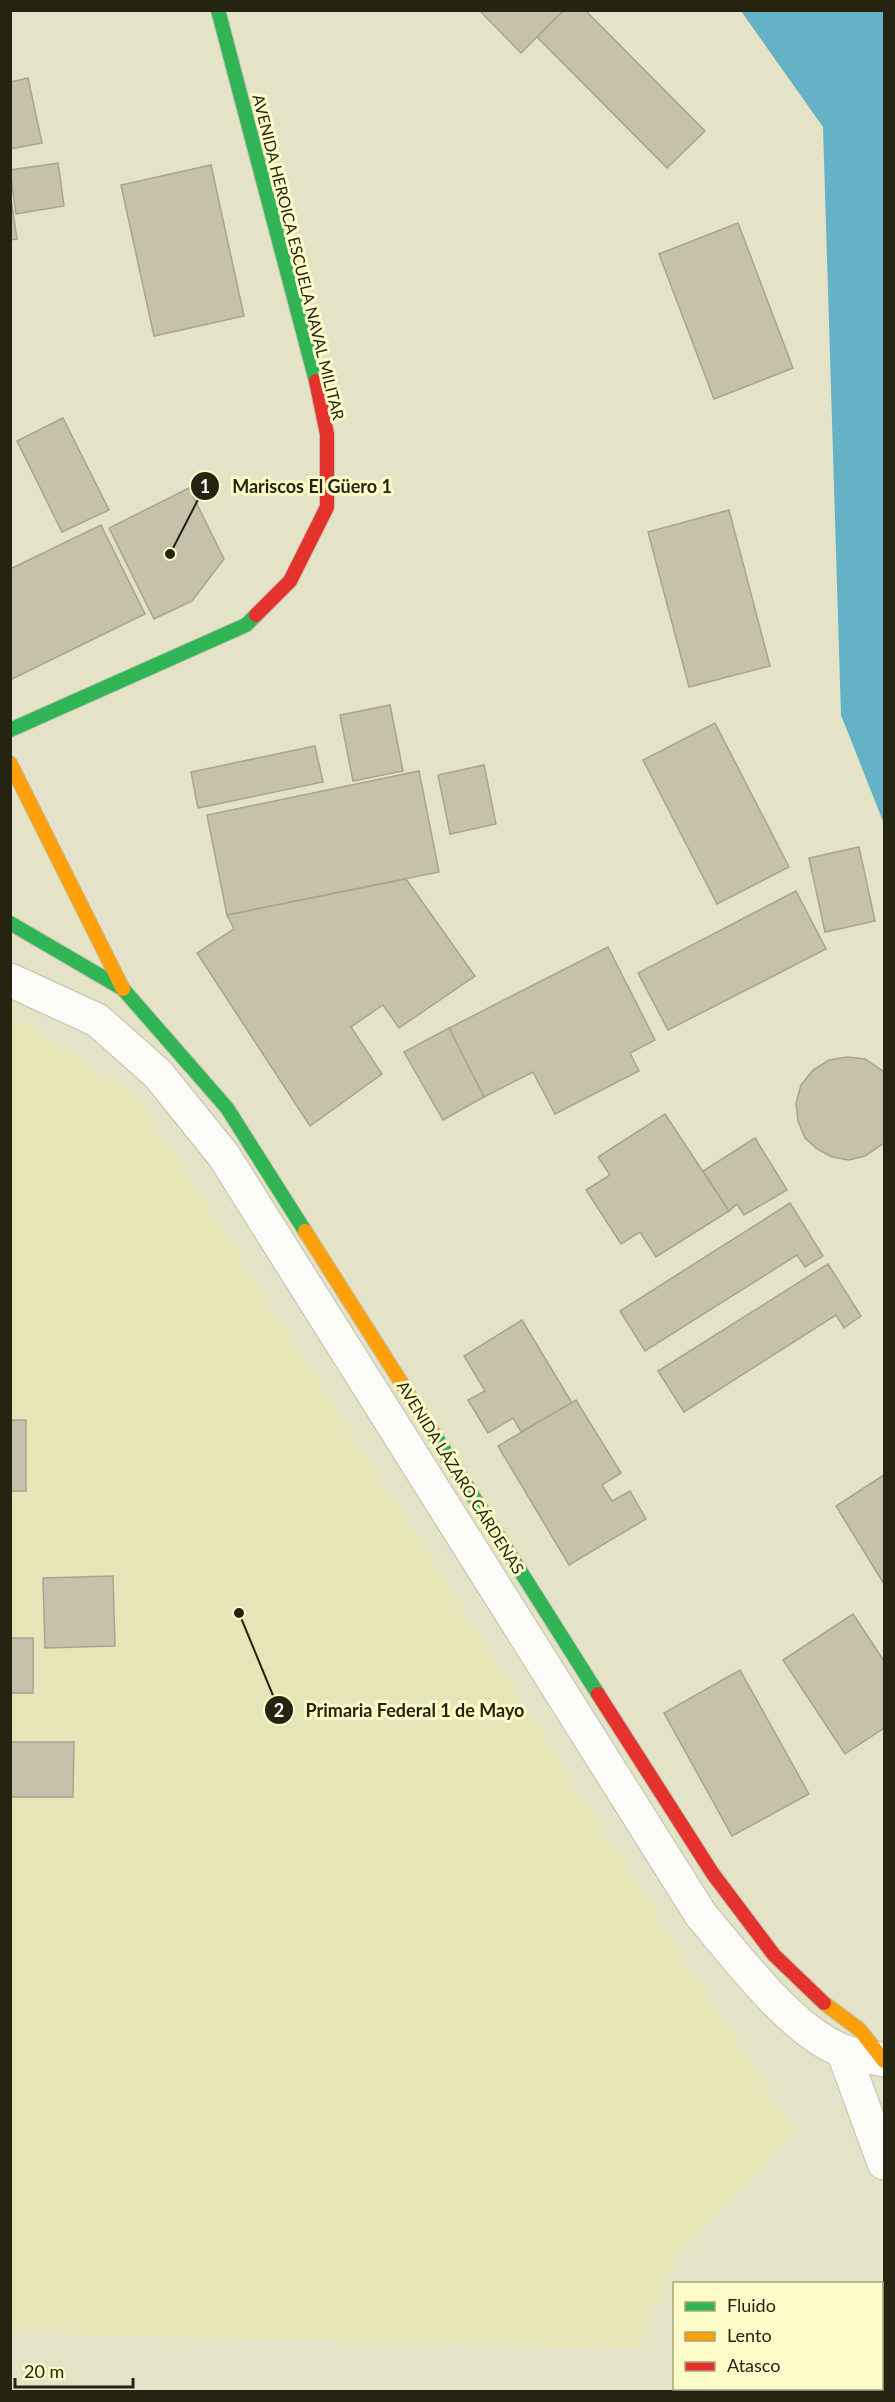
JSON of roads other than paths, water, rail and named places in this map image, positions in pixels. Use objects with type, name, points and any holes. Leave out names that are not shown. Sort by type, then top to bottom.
[{"type":"street","name":"AVENIDA HEROICA ESCUELA NAVAL MILITAR","points":[[10,730],[246,626],[290,581],[327,507],[327,434],[314,371],[218,10]]},
{"type":"street","points":[[10,763],[123,989]]},
{"type":"street","name":"AVENIDA LÁZARO CÁRDENAS","points":[[10,923],[123,989],[227,1108],[713,1874],[774,1955],[829,2007],[851,2040]]},
{"type":"street","name":"AVENIDA LÁZARO CÁRDENAS","points":[[10,980],[97,1020],[158,1074],[224,1156],[701,1915],[757,1980],[803,2028],[851,2040],[884,2060]]},
{"type":"street","points":[[851,2040],[885,2163]]},
{"type":"water","points":[[741,11],[884,11],[884,824],[841,715],[823,127]]},
{"type":"place","name":"Mariscos El Güero 1","points":[[170,554]]},
{"type":"place","name":"Primaria Federal 1 de Mayo","points":[[239,1613]]}]
